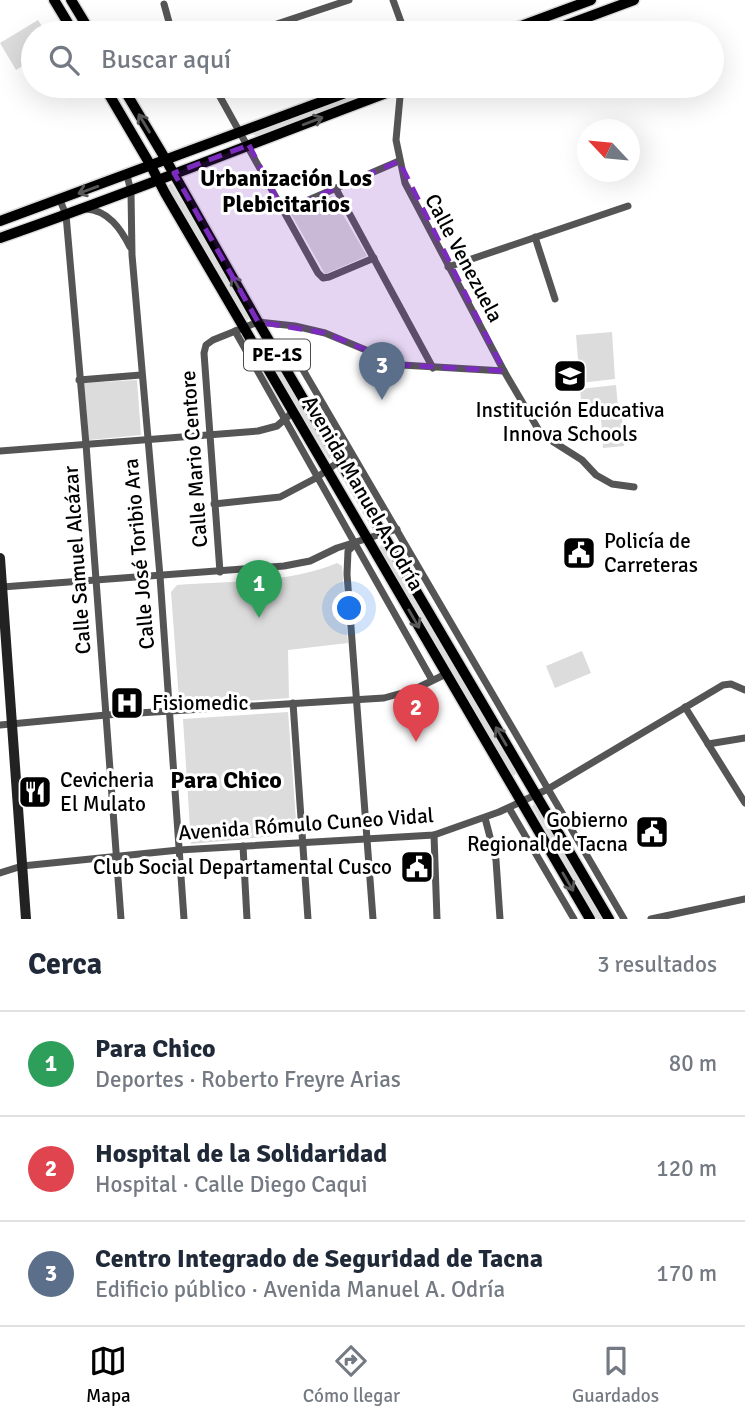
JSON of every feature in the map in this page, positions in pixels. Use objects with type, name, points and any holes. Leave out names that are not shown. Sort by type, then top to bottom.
[{"type":"main road","points":[[54,0],[67,21]]},
{"type":"main road","points":[[71,0],[84,21]]},
{"type":"main road","points":[[534,21],[591,0]]},
{"type":"main road","points":[[577,21],[634,0]]},
{"type":"main road","name":"Avenida Manuel A. Odría","points":[[111,98],[240,330],[293,412],[590,919]]},
{"type":"main road","name":"Avenida Manuel A. Odría","points":[[129,98],[275,352],[609,919]]},
{"type":"main road","points":[[0,221],[332,98]]},
{"type":"main road","points":[[0,238],[131,192],[371,98]]},
{"type":"main road","points":[[0,558],[26,919]]},
{"type":"street","points":[[286,21],[349,0]]},
{"type":"street","points":[[393,0],[401,21]]},
{"type":"street","points":[[164,4],[169,21]]},
{"type":"street","points":[[221,98],[318,273],[323,278],[374,258]]},
{"type":"street","name":"Calle Venezuela","points":[[401,98],[396,140],[405,183],[504,372],[541,434],[582,460],[596,475],[612,484],[634,487]]},
{"type":"street","points":[[283,211],[399,161]]},
{"type":"street","name":"Calle José Toribio Ara","points":[[127,175],[131,192],[132,255],[160,576],[184,919]]},
{"type":"street","points":[[336,189],[433,368]]},
{"type":"street","name":"Calle Samuel Alcázar","points":[[60,200],[66,215],[86,444],[121,919]]},
{"type":"street","points":[[448,267],[583,219],[628,206]]},
{"type":"street","name":"Calle José Toribio Ara","points":[[81,209],[100,211],[108,217],[123,235],[132,255]]},
{"type":"street","points":[[535,237],[555,299]]},
{"type":"street","points":[[432,680],[316,478],[240,330],[258,322],[295,326],[344,339],[402,365],[504,372]]},
{"type":"street","name":"Calle Mario Centore","points":[[220,572],[204,353],[206,345],[240,330]]},
{"type":"street","name":"Avenida Manuel A. Odría","points":[[275,352],[292,351],[624,919]]},
{"type":"street","points":[[79,380],[141,375]]},
{"type":"street","points":[[0,451],[258,431],[277,426],[293,412]]},
{"type":"street","points":[[214,504],[280,497],[316,478],[351,453]]},
{"type":"street","points":[[2,587],[299,564],[397,529]]},
{"type":"street","points":[[355,543],[348,551],[347,563],[373,919]]},
{"type":"street","points":[[0,725],[107,715],[357,701],[396,696],[446,674]]},
{"type":"street","name":"Avenida Rómulo Cuneo Vidal","points":[[0,873],[22,866],[179,850],[434,835],[485,818],[548,789],[725,684],[745,690]]},
{"type":"street","points":[[293,703],[308,919]]},
{"type":"street","points":[[685,707],[744,799]]},
{"type":"street","points":[[708,744],[745,738]]},
{"type":"street","points":[[509,808],[574,919]]},
{"type":"street","points":[[485,818],[496,860],[500,919]]},
{"type":"street","points":[[434,835],[437,919]]},
{"type":"street","points":[[243,846],[247,919]]},
{"type":"street","points":[[651,919],[686,915],[743,902]]},
{"type":"highlighted area","points":[[249,145],[283,211],[399,161],[504,371],[402,365],[325,333],[258,322],[174,173]]},
{"type":"shaded area","points":[[21,30],[21,67],[16,70],[0,43]]},
{"type":"shaded area","points":[[345,98],[360,98],[258,137],[252,134]]},
{"type":"shaded area","points":[[171,183],[252,317],[246,321],[166,187]]},
{"type":"shaded area","points":[[332,196],[367,256],[325,274],[290,212]]},
{"type":"shaded area","points":[[612,332],[615,379],[580,383],[576,335]]},
{"type":"shaded area","points":[[269,352],[333,456],[329,459],[265,356]]},
{"type":"shaded area","points":[[137,380],[141,435],[89,440],[84,383]]},
{"type":"shaded area","points":[[616,385],[618,407],[582,411],[580,389]]},
{"type":"shaded area","points":[[622,415],[624,446],[603,448],[601,418]]},
{"type":"shaded area","points":[[382,544],[517,770],[515,775],[511,777],[378,549]]},
{"type":"shaded area","name":"Para Chico","points":[[337,563],[342,566],[348,643],[288,650],[289,698],[188,705],[179,700],[171,592],[177,585],[280,578],[319,570]]},
{"type":"shaded area","points":[[582,651],[591,673],[555,688],[546,666]]},
{"type":"shaded area","points":[[288,712],[297,834],[191,844],[183,719]]},
{"type":"shaded area","points":[[535,803],[603,919],[597,919],[532,806]]},
{"type":"place","name":"Institución Educativa Innova Schools","points":[[570,376]]},
{"type":"place","name":"Centro Integrado de Seguridad de Tacna","points":[[382,400]]},
{"type":"place","name":"Policía de Carreteras","points":[[579,553]]},
{"type":"place","name":"Para Chico","points":[[259,618]]},
{"type":"place","name":"Fisiomedic","points":[[127,703]]},
{"type":"place","name":"Hospital de la Solidaridad","points":[[416,742]]},
{"type":"place","name":"Cevicheria El Mulato","points":[[35,792]]},
{"type":"place","name":"Gobierno Regional de Tacna","points":[[652,832]]},
{"type":"place","name":"Club Social Departamental Cusco","points":[[417,867]]},
{"type":"district","name":"Urbanización Los Plebicitarios","points":[[286,191]]},
{"type":"district","name":"Para Chico","points":[[226,780]]}]
